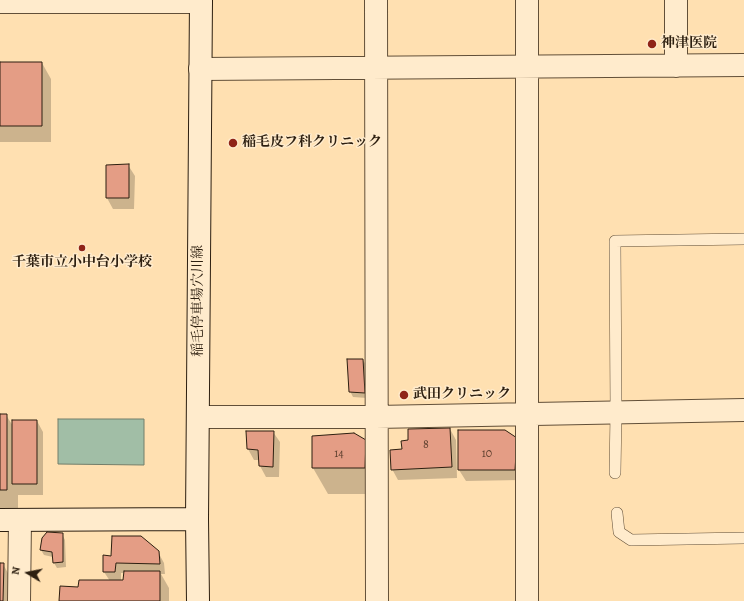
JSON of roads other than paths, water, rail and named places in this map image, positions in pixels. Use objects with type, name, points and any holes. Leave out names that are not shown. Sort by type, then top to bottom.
[{"type":"street","points":[[376,0],[377,601]]},
{"type":"street","points":[[527,0],[527,601]]},
{"type":"street","points":[[676,0],[676,66]]},
{"type":"street","points":[[0,2],[202,1]]},
{"type":"street","name":"稲毛停車場穴川線","points":[[198,601],[197,519],[200,70],[202,1]]},
{"type":"street","points":[[200,70],[744,65]]},
{"type":"street","points":[[198,417],[376,417],[744,410]]},
{"type":"street","points":[[19,601],[10,520],[197,519]]},
{"type":"lane","points":[[615,473],[615,241],[744,239]]},
{"type":"lane","points":[[617,513],[619,532],[632,540],[744,538]]},
{"type":"place","name":"神津医院","points":[[652,44]]},
{"type":"place","name":"稲毛皮フ科クリニック","points":[[233,143]]},
{"type":"place","name":"千葉市立小中台小学校","points":[[82,248]]},
{"type":"place","name":"武田クリニック","points":[[404,395]]}]
